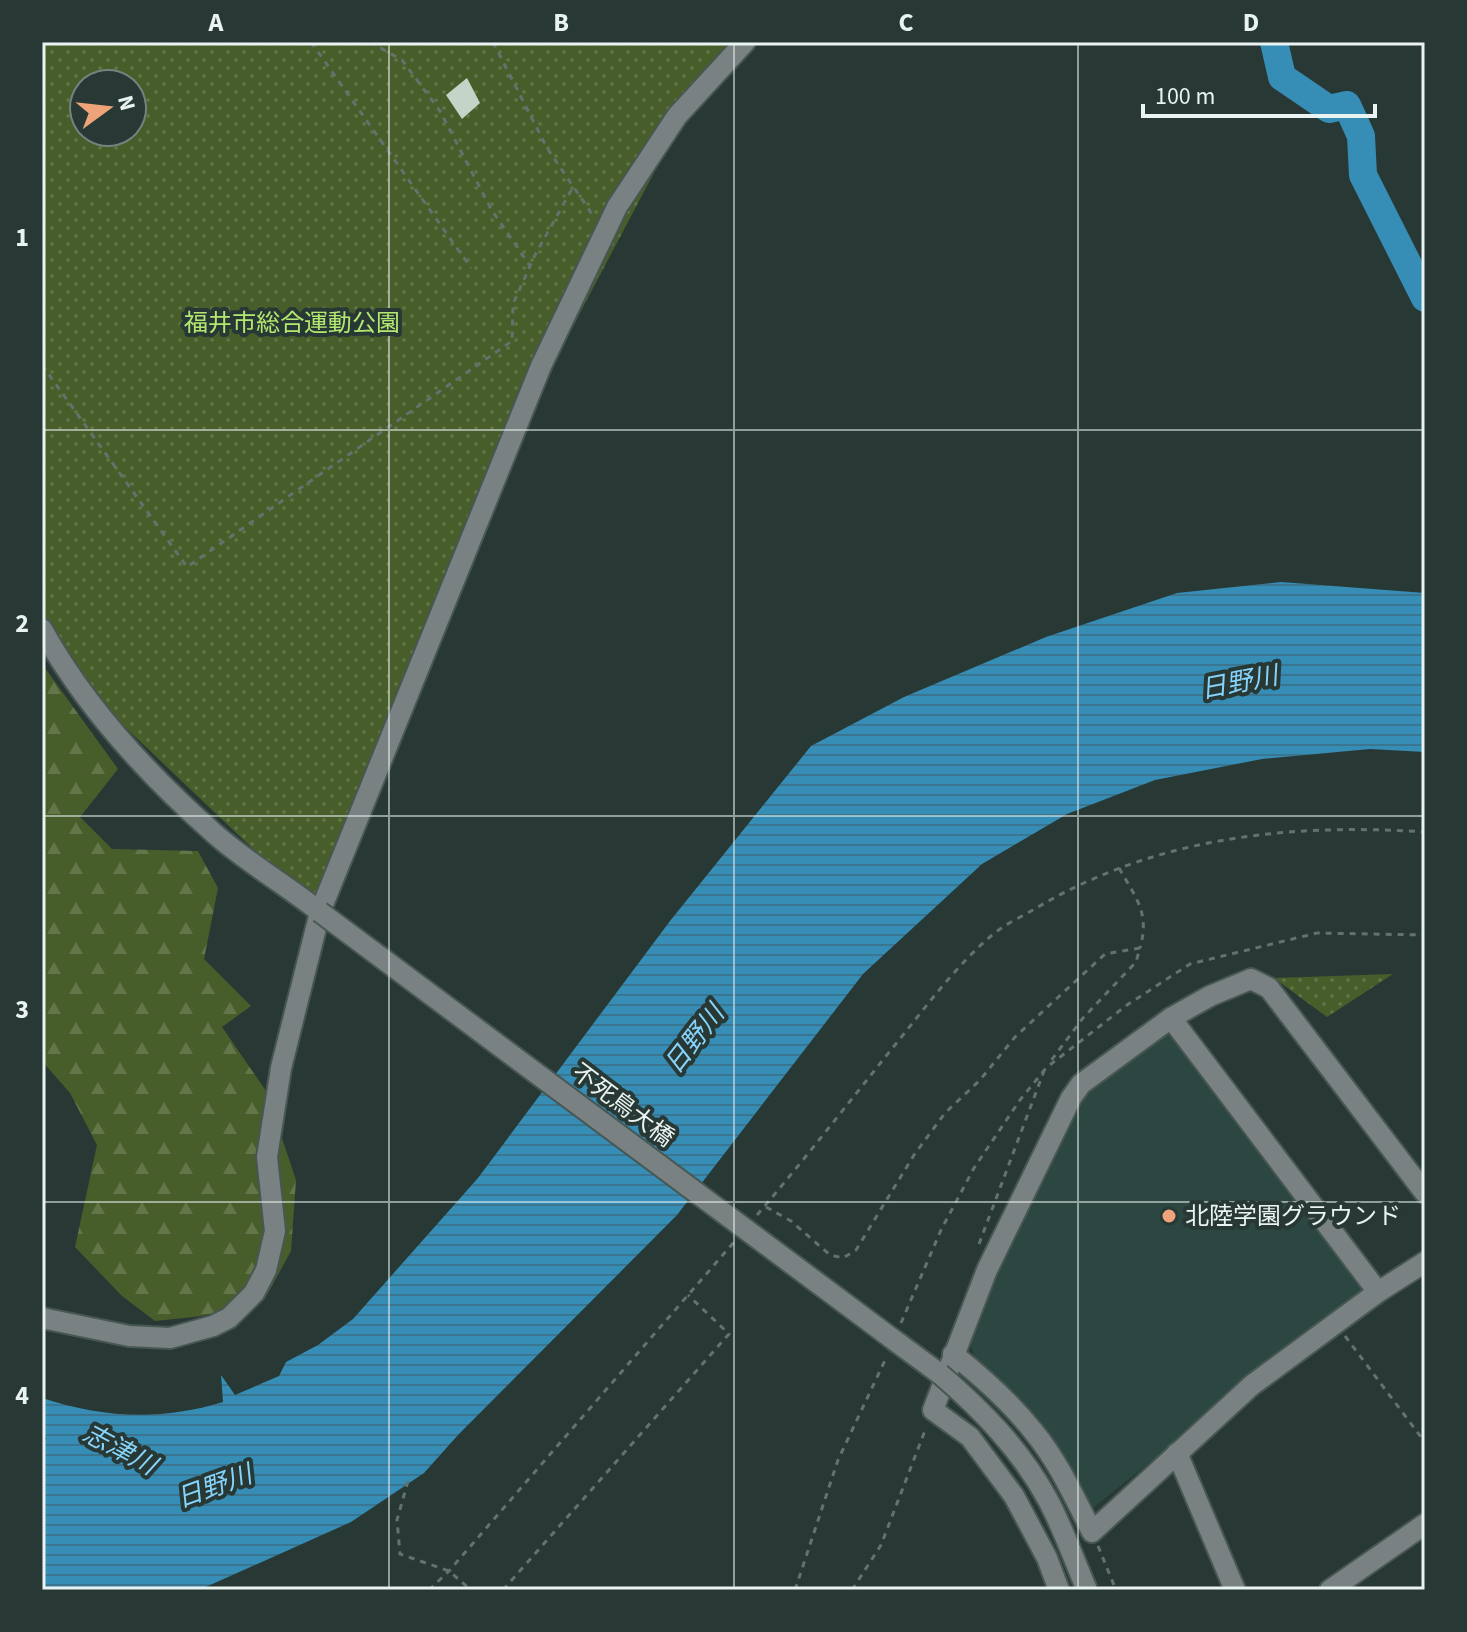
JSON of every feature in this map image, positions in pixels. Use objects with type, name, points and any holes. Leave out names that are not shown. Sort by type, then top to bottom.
[{"type":"street","points":[[42,1318],[129,1336],[170,1338],[213,1326],[229,1318],[254,1293],[266,1270],[275,1231],[267,1157],[281,1068],[320,912],[541,366],[617,207],[677,116],[745,42]]},
{"type":"street","name":"不死鳥大橋","points":[[42,629],[64,669],[88,702],[157,778],[217,836],[962,1393],[1009,1442],[1048,1500],[1087,1590]]},
{"type":"street","points":[[1059,1590],[1047,1558],[1014,1496],[970,1437],[933,1410],[987,1270],[1071,1098],[1081,1084],[1171,1018],[1210,996],[1251,979],[1269,988],[1425,1193]]},
{"type":"street","points":[[1171,1018],[1378,1292]]},
{"type":"street","points":[[953,1354],[991,1386],[1033,1431],[1062,1473],[1092,1532],[1252,1385],[1378,1292],[1423,1268]]},
{"type":"street","points":[[1177,1453],[1235,1590]]},
{"type":"street","points":[[1330,1590],[1425,1524]]},
{"type":"path","points":[[311,42],[471,268]]},
{"type":"path","points":[[370,42],[402,60],[440,111],[491,209],[530,266]]},
{"type":"path","points":[[493,42],[547,148],[605,234]]},
{"type":"path","points":[[42,365],[187,567],[512,341],[513,304],[573,187]]},
{"type":"path","points":[[755,1217],[953,974],[994,933],[1061,894],[1154,855],[1217,839],[1308,830],[1425,832]]},
{"type":"path","points":[[978,1247],[1046,1068],[1083,1018],[1136,962],[1145,931],[1144,912],[1119,868]]},
{"type":"path","points":[[765,1206],[791,1221],[830,1255],[843,1258],[856,1250],[914,1155],[945,1113],[980,1080],[1015,1037],[1105,954],[1140,948]]},
{"type":"path","points":[[429,1590],[449,1571],[736,1239]]},
{"type":"path","points":[[503,1590],[729,1334],[688,1295]]},
{"type":"path","points":[[1336,1323],[1421,1437],[1425,1434]]},
{"type":"path","points":[[795,1590],[838,1460],[894,1340]]},
{"type":"path","points":[[852,1590],[881,1545],[933,1410]]},
{"type":"path","points":[[408,1481],[397,1520],[400,1554],[449,1571],[471,1590]]},
{"type":"path","points":[[1092,1532],[1116,1590]]},
{"type":"shaded area","name":"北陸学園グラウンド","points":[[1165,1033],[1180,1037],[1364,1282],[1364,1293],[1090,1510],[976,1362],[970,1343],[993,1277],[1086,1095]]},
{"type":"green space","name":"福井市総合運動公園","points":[[42,42],[758,42],[694,97],[508,449],[312,905],[64,669],[42,622]]},
{"type":"green space","points":[[42,664],[118,769],[80,817],[112,849],[198,851],[218,888],[204,959],[251,1006],[222,1027],[266,1091],[296,1180],[291,1251],[264,1300],[202,1316],[155,1321],[122,1296],[75,1247],[97,1145],[70,1093],[42,1061]]},
{"type":"green space","points":[[1393,974],[1327,1017],[1274,978]]},
{"type":"water","points":[[1281,582],[1425,593],[1425,752],[1370,749],[1262,759],[1155,780],[1067,814],[982,864],[863,974],[677,1215],[424,1473],[351,1522],[199,1590],[42,1590],[42,1451],[46,1438],[42,1434],[42,1398],[87,1410],[132,1415],[200,1408],[223,1402],[221,1375],[235,1395],[279,1376],[286,1362],[318,1345],[353,1319],[478,1178],[670,921],[811,746],[904,697],[1046,637],[1177,593]]},
{"type":"building","points":[[467,78],[480,103],[462,119],[446,95]]},
{"type":"waterway","points":[[1274,42],[1282,77],[1329,109],[1347,105],[1361,136],[1363,175],[1425,298]]},
{"type":"place","name":"北陸学園グラウンド","points":[[1169,1216]]},
{"type":"water label","name":"日野川","points":[[1239,682]]},
{"type":"water label","name":"日野川","points":[[694,1039]]},
{"type":"water label","name":"志津川","points":[[120,1449]]},
{"type":"water label","name":"日野川","points":[[214,1486]]}]
